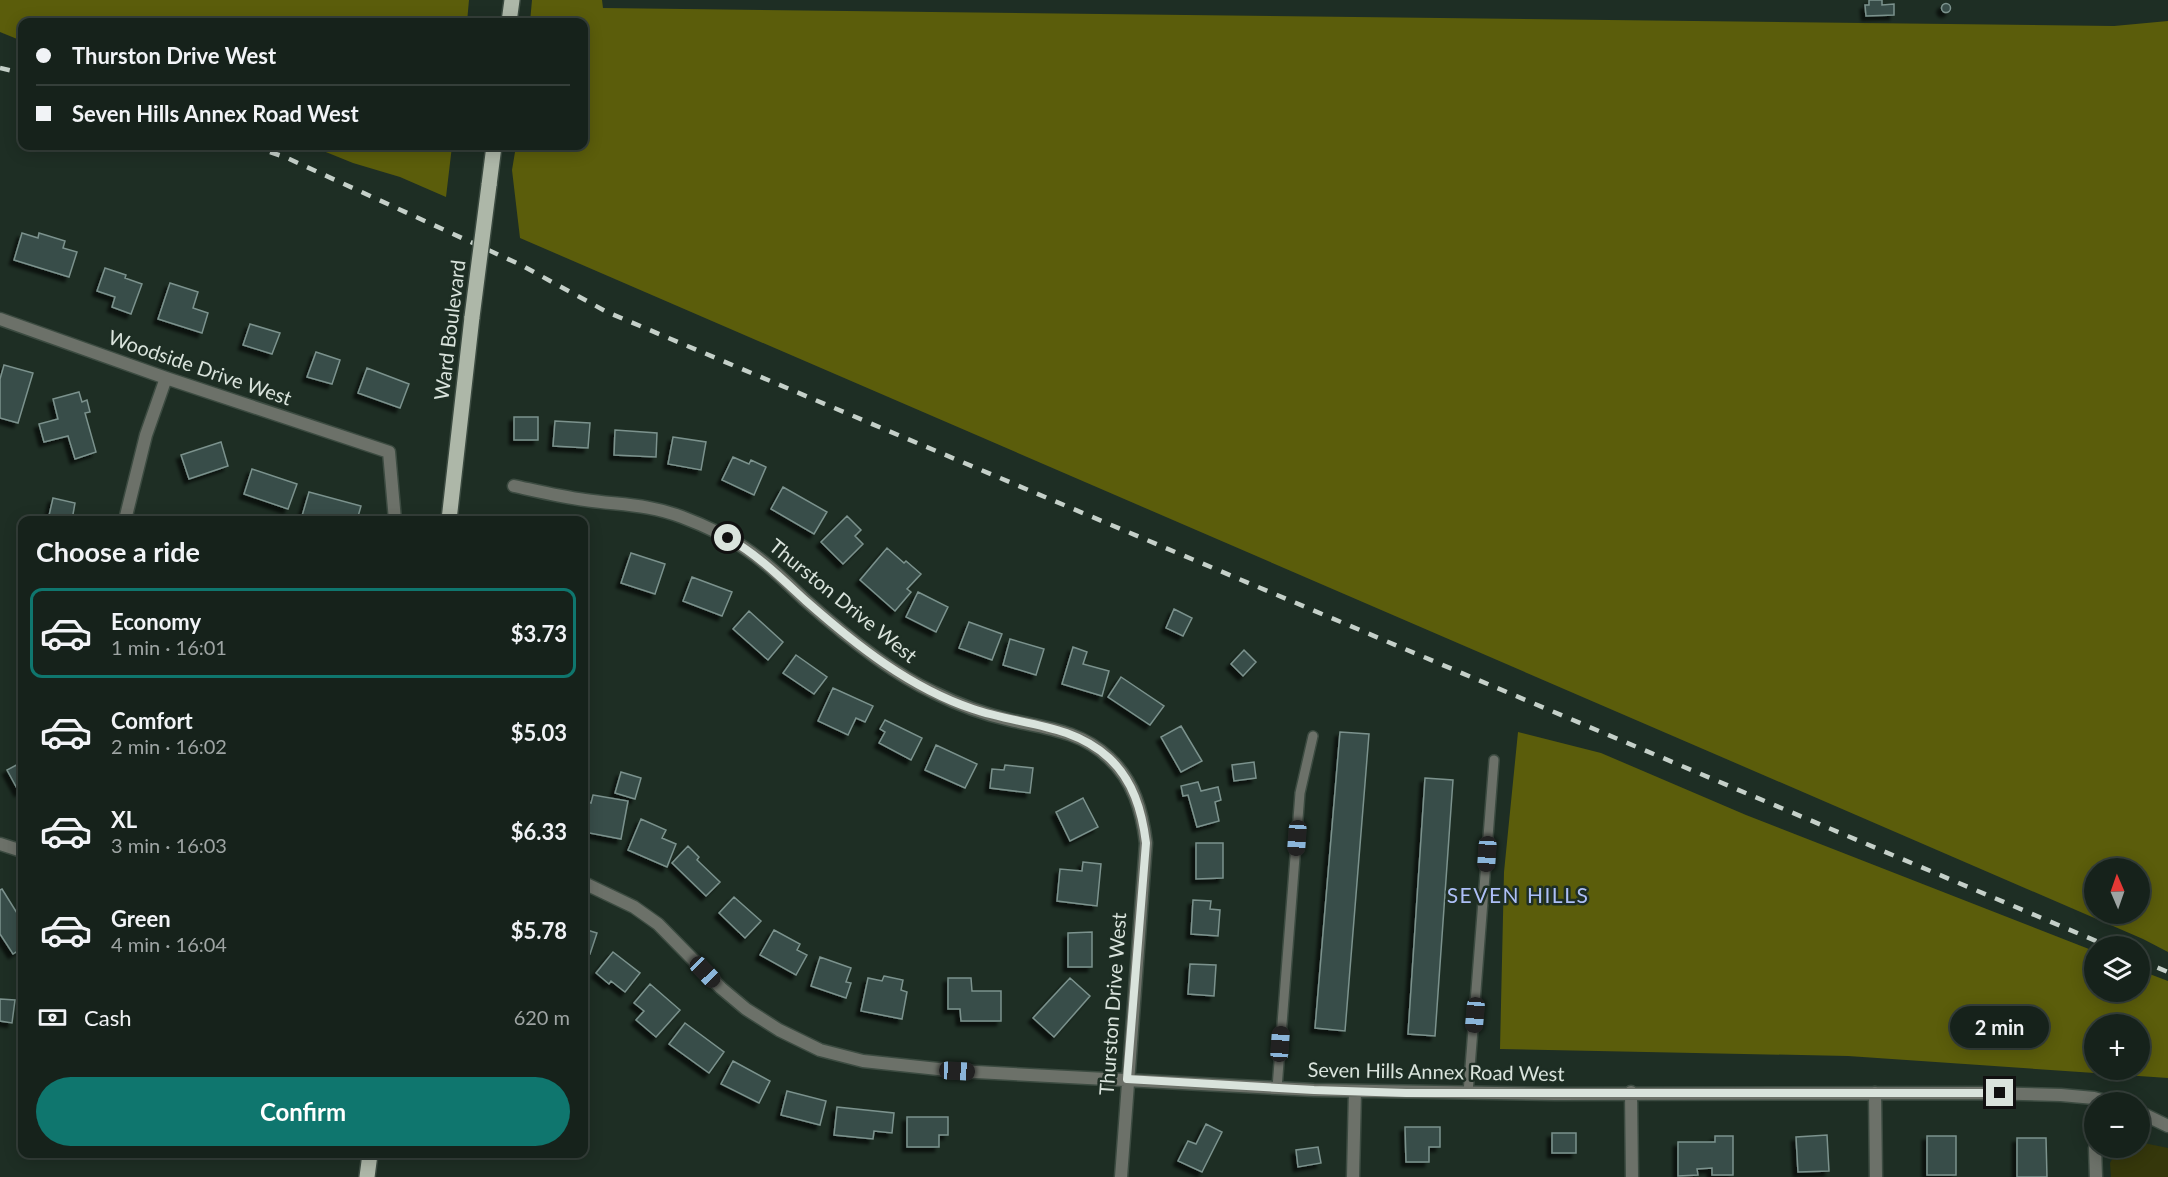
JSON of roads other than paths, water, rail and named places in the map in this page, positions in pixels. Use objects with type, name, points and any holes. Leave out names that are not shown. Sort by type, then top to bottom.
[{"type":"main road","points":[[510,18],[512,0]]},
{"type":"main road","name":"Ward Boulevard","points":[[449,516],[493,150]]},
{"type":"main road","points":[[367,1177],[369,1158]]},
{"type":"street","name":"Woodside Drive West","points":[[0,319],[166,378],[389,452],[395,516]]},
{"type":"street","points":[[126,516],[146,435],[166,378]]},
{"type":"street","name":"Thurston Drive West","points":[[514,486],[585,500],[643,506],[681,516],[714,530],[742,546],[771,568],[807,601],[901,675],[972,709],[1072,734],[1092,744],[1110,758],[1125,776],[1137,799],[1146,843],[1121,1177]]},
{"type":"street","points":[[0,844],[18,850]]},
{"type":"street","name":"Seven Hills Annex Road West","points":[[588,885],[634,907],[658,924],[721,988],[746,1009],[779,1030],[820,1050],[863,1061],[945,1070],[1355,1091],[2038,1094],[2084,1100]]},
{"type":"street","points":[[1353,1177],[1355,1091]]},
{"type":"street","points":[[1631,1092],[1632,1177]]},
{"type":"street","points":[[1875,1093],[1876,1177]]},
{"type":"street","points":[[2150,1117],[2168,1126]]},
{"type":"street","points":[[2095,1158],[2096,1177]]},
{"type":"lane","points":[[1277,1088],[1300,793],[1313,736]]},
{"type":"lane","points":[[1468,1093],[1494,760]]},
{"type":"railway","points":[[0,68],[18,72]]},
{"type":"railway","points":[[263,150],[285,157],[521,265],[607,312],[2084,936]]},
{"type":"railway","points":[[2150,965],[2168,972]]},
{"type":"district","name":"SEVEN HILLS","points":[[1518,896]]}]
